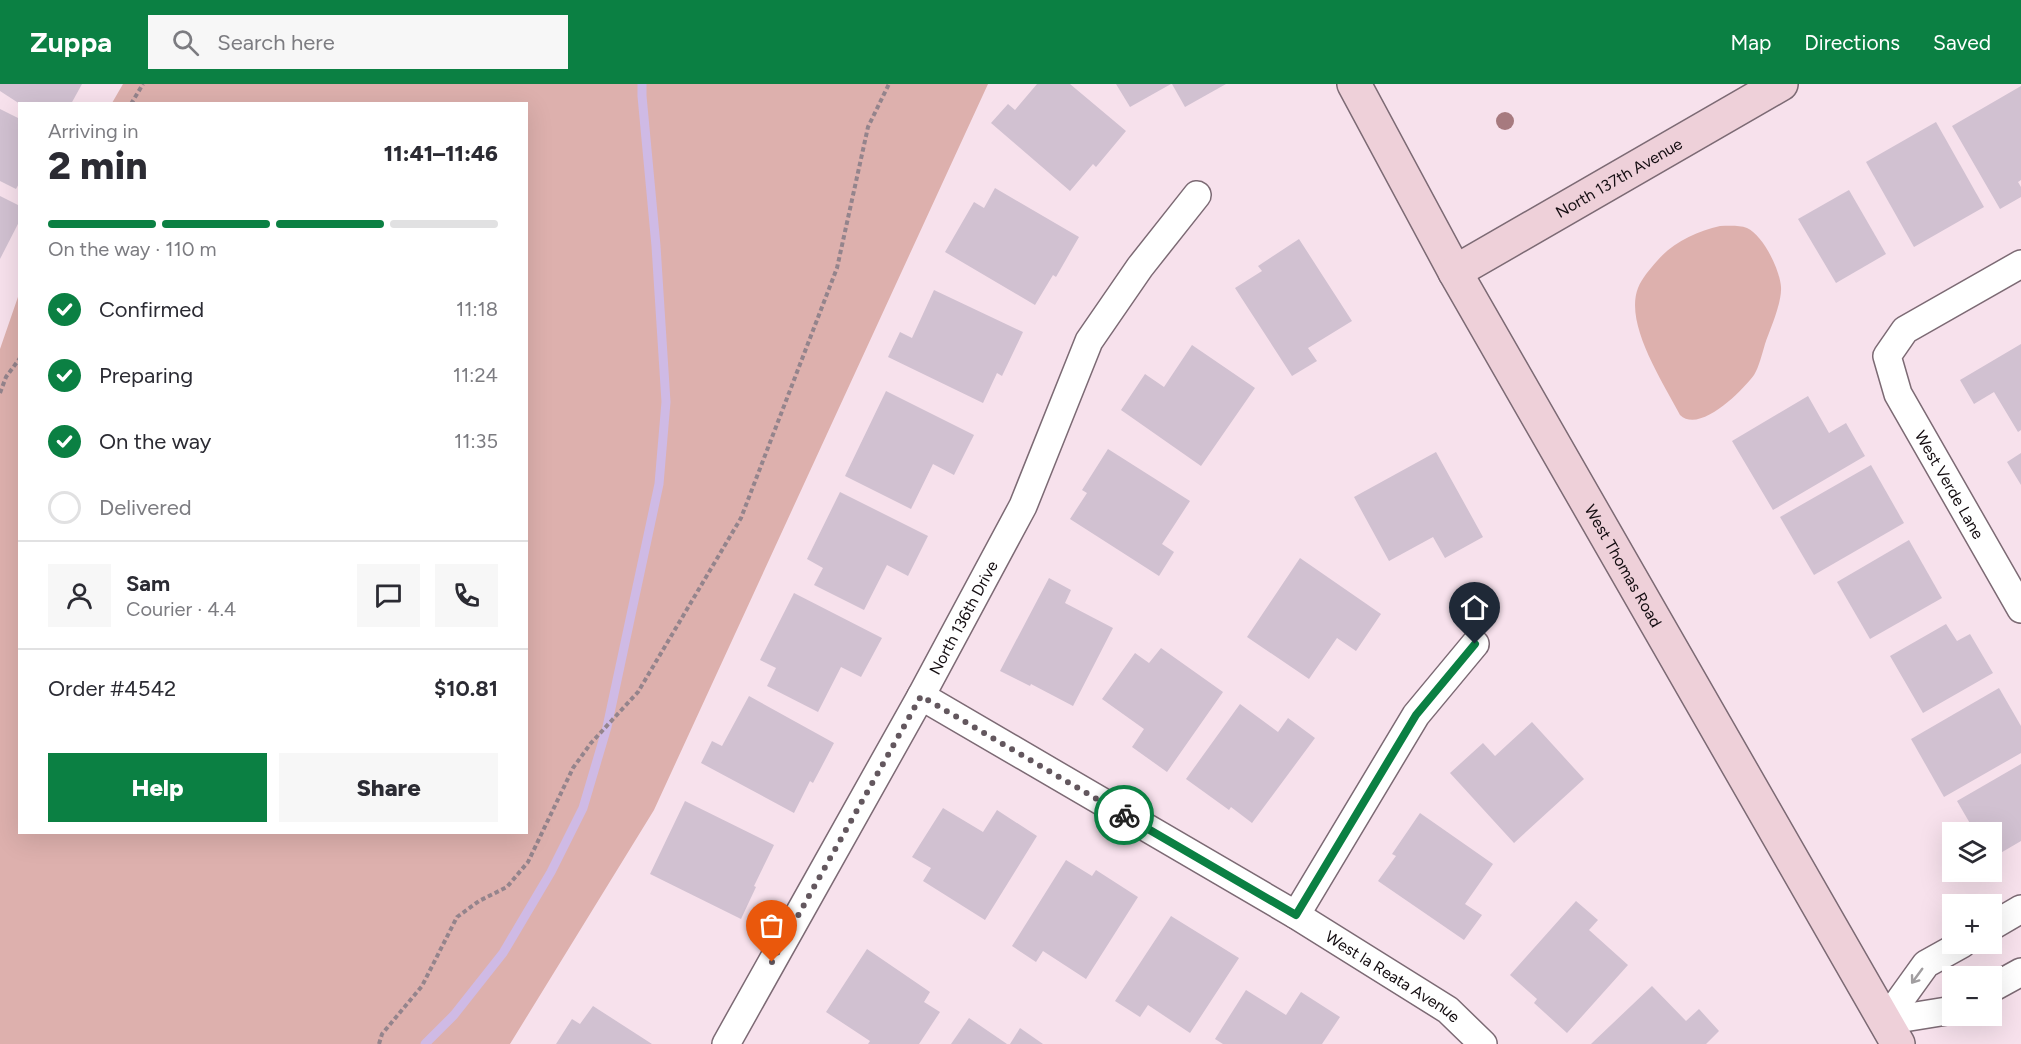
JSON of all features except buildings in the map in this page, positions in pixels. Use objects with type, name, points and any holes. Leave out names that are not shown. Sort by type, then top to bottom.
[{"type":"main road","name":"West Thomas Road","points":[[1354,84],[1455,272],[1891,1033]]},
{"type":"main road","name":"North 137th Avenue","points":[[1455,272],[1781,84]]},
{"type":"street","name":"North 136th Drive","points":[[726,1044],[921,696],[1023,506],[1089,341],[1140,267],[1197,195]]},
{"type":"street","name":"West Verde Lane","points":[[2021,264],[1905,330],[1887,356],[1898,394],[2021,609]]},
{"type":"street","points":[[1296,915],[1416,715],[1475,644]]},
{"type":"street","name":"West la Reata Avenue","points":[[921,696],[1296,915],[1448,1010],[1483,1044]]},
{"type":"street","points":[[2002,920],[2021,909]]},
{"type":"street","points":[[1891,1033],[1926,964],[1944,954]]},
{"type":"street","points":[[2002,982],[2021,972]]},
{"type":"street","points":[[1891,1033],[1942,1014]]},
{"type":"path","points":[[132,102],[143,84]]},
{"type":"path","points":[[379,1044],[382,1034],[422,986],[457,917],[479,901],[507,887],[528,862],[573,768],[591,743],[638,692],[741,518],[837,268],[868,127],[889,84]]},
{"type":"path","points":[[0,393],[6,378],[18,361]]},
{"type":"shaded area","points":[[123,84],[988,84],[654,810],[510,1044],[0,1044],[0,349],[18,297],[18,834],[528,834],[528,102],[113,102]]},
{"type":"shaded area","points":[[1720,226],[1747,228],[1765,245],[1780,280],[1780,301],[1754,375],[1731,400],[1720,408],[1698,419],[1688,419],[1680,415],[1647,353],[1636,318],[1635,302],[1642,281],[1663,255],[1686,239]]},
{"type":"waterway","points":[[425,1044],[454,1015],[503,953],[551,872],[583,808],[607,727],[659,484],[666,402],[642,84]]},
{"type":"way so far","points":[[772,962],[921,696],[1124,815]]},
{"type":"route","points":[[1124,815],[1296,915],[1416,715],[1475,644]]}]
